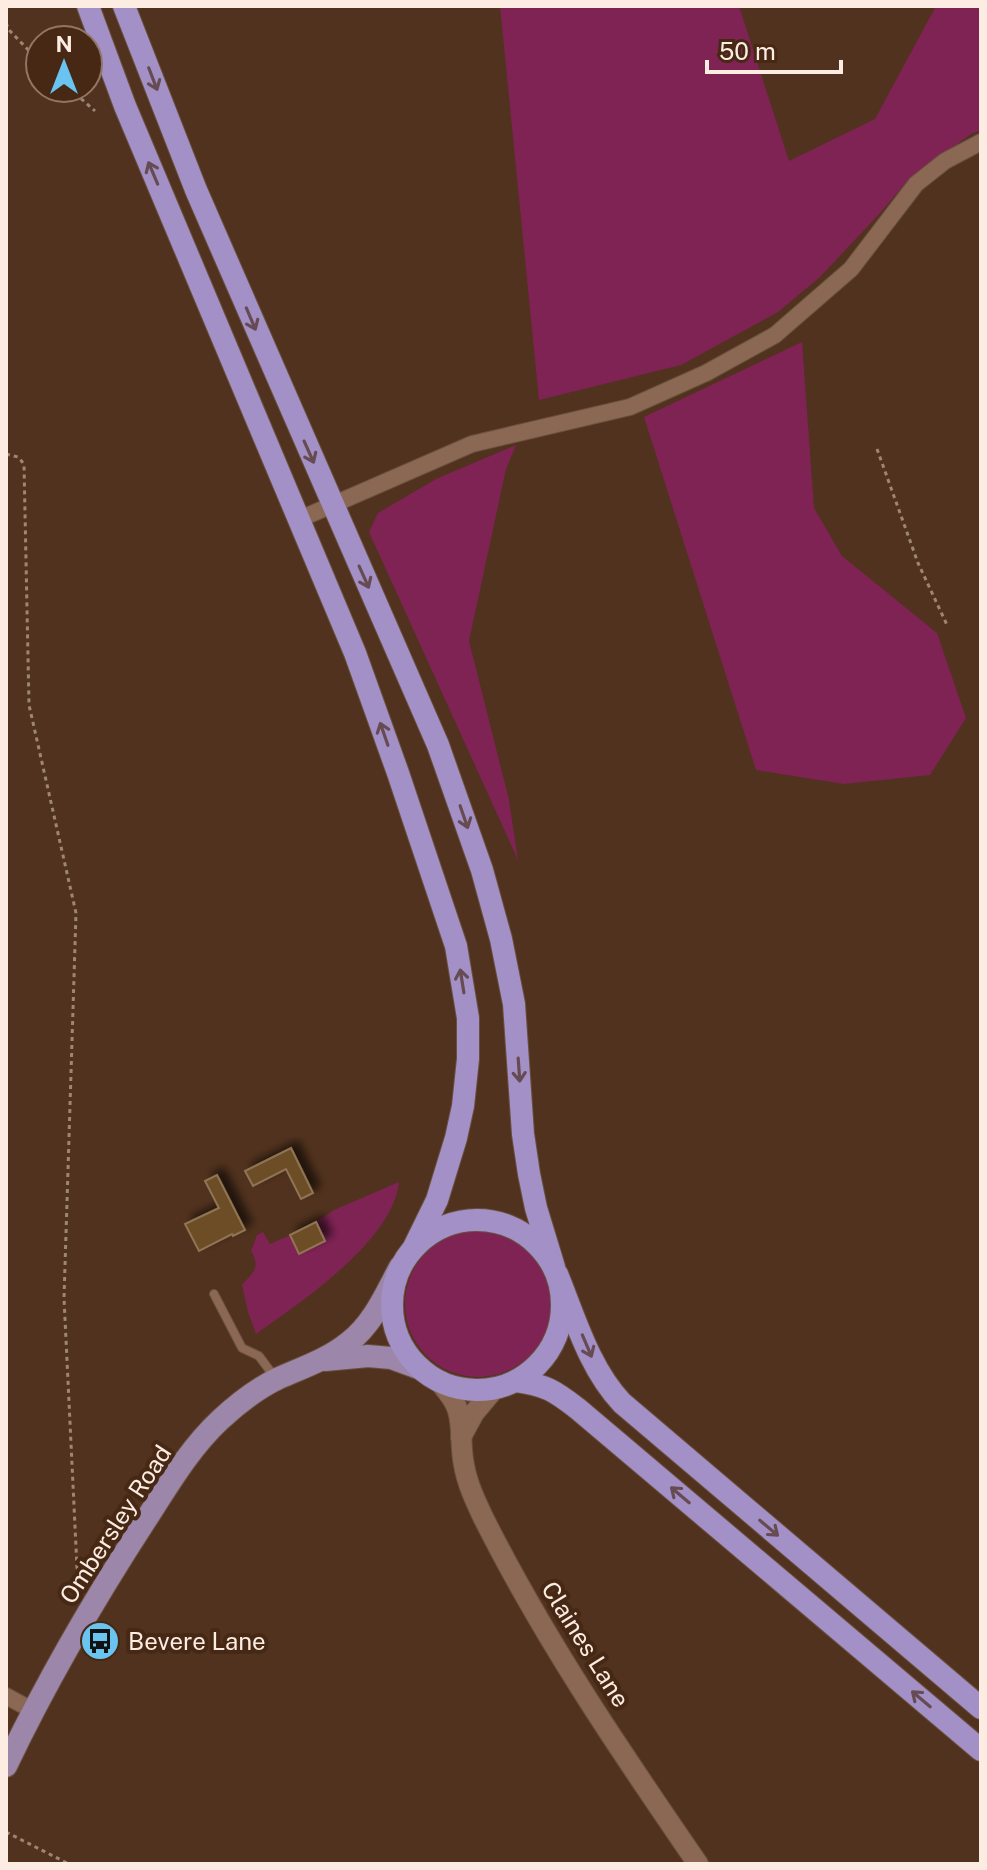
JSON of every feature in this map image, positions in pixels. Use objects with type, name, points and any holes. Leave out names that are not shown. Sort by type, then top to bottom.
[{"type":"highway","points":[[88,6],[125,106],[366,683],[456,946],[468,1018],[463,1106],[437,1200],[414,1247],[400,1267],[393,1290],[392,1315],[397,1335],[407,1354],[430,1375],[457,1388],[495,1388],[516,1381],[537,1366],[552,1346],[561,1322],[563,1298],[529,1174],[523,1134],[514,1004],[492,903],[438,745],[196,190],[124,6]]},
{"type":"highway","points":[[414,1247],[432,1232],[456,1222],[481,1219],[506,1224],[528,1236],[546,1253],[595,1365],[622,1403],[981,1708]]},
{"type":"highway","points":[[516,1381],[553,1390],[578,1409],[981,1750]]},
{"type":"main road","name":"Ombersley Road","points":[[6,1766],[32,1710],[101,1587],[188,1457],[219,1421],[250,1395],[321,1361],[352,1341],[368,1322],[400,1267]]},
{"type":"main road","name":"Ombersley Road","points":[[321,1361],[356,1357],[391,1358],[430,1375]]},
{"type":"street","points":[[300,519],[472,444],[630,407],[706,373],[775,335],[851,269],[916,184],[945,161],[981,142]]},
{"type":"street","name":"Claines Lane","points":[[430,1375],[451,1396],[458,1411],[461,1453],[471,1490],[502,1553],[582,1690],[698,1864]]},
{"type":"street","points":[[461,1437],[474,1413],[495,1388]]},
{"type":"street","points":[[6,1696],[32,1710]]},
{"type":"lane","points":[[214,1294],[242,1348],[259,1356],[276,1380]]},
{"type":"path","points":[[6,23],[24,45]]},
{"type":"path","points":[[87,104],[95,111]]},
{"type":"path","points":[[877,449],[918,563],[948,627]]},
{"type":"path","points":[[6,454],[18,457],[24,464],[29,705],[76,913],[64,1298],[77,1568],[101,1587]]},
{"type":"path","points":[[6,1832],[69,1864]]},
{"type":"shaded area","points":[[500,6],[739,6],[789,161],[875,119],[936,6],[981,6],[981,130],[910,178],[820,277],[778,312],[681,365],[539,400]]},
{"type":"shaded area","points":[[802,342],[814,508],[842,556],[937,633],[966,718],[930,775],[844,784],[756,770],[644,417]]},
{"type":"shaded area","points":[[516,445],[506,469],[469,641],[509,800],[518,860],[369,532],[378,513],[436,479]]},
{"type":"shaded area","points":[[399,1182],[393,1204],[363,1248],[319,1287],[256,1334],[242,1285],[254,1270],[251,1251],[257,1235],[263,1232],[270,1244],[290,1235],[300,1254],[325,1241],[316,1222],[334,1210]]},
{"type":"shaded area","points":[[478,1231],[506,1237],[530,1252],[545,1276],[551,1304],[545,1332],[530,1356],[506,1371],[478,1377],[450,1371],[426,1356],[411,1332],[405,1304],[411,1276],[426,1252],[450,1237]]},
{"type":"building","points":[[291,1148],[313,1193],[301,1199],[286,1169],[253,1186],[245,1171]]},
{"type":"building","points":[[217,1175],[245,1230],[199,1251],[185,1224],[219,1208],[205,1181]]},
{"type":"building","points":[[316,1222],[325,1241],[299,1254],[290,1235]]},
{"type":"place","name":"Bevere Lane","points":[[100,1641]]}]
